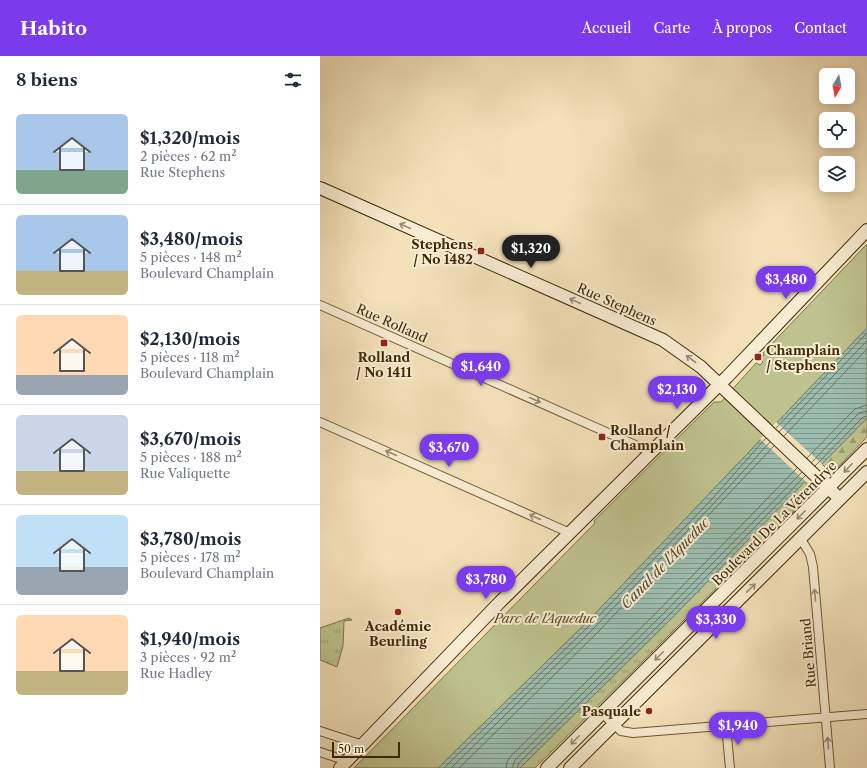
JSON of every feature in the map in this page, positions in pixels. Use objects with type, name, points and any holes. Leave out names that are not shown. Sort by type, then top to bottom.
[{"type":"main road","name":"Rue Stephens","points":[[320,188],[663,340],[689,357],[840,499]]},
{"type":"main road","points":[[344,765],[500,602],[720,385],[867,230]]},
{"type":"main road","name":"Boulevard De La Vérendrye","points":[[547,768],[867,449]]},
{"type":"main road","points":[[570,768],[867,472]]},
{"type":"street","name":"Rue Rolland","points":[[320,304],[651,452]]},
{"type":"street","points":[[320,422],[570,533]]},
{"type":"street","name":"Rue Briand","points":[[801,539],[810,554],[813,567],[830,768]]},
{"type":"street","points":[[602,713],[621,731],[633,733],[867,714]]},
{"type":"street","points":[[726,726],[730,768]]},
{"type":"street","points":[[320,731],[363,745]]},
{"type":"street","points":[[320,752],[344,765]]},
{"type":"green space","name":"Parc de l'Aqueduc","points":[[867,244],[867,328],[587,622],[438,768],[354,768],[595,523],[594,521],[714,402],[721,402],[756,363],[760,365],[763,362],[760,359],[764,355],[763,353]]},
{"type":"green space","points":[[867,418],[867,437],[835,470],[827,469],[822,464]]},
{"type":"green space","points":[[805,481],[811,488],[803,502],[535,768],[520,768],[670,620]]},
{"type":"green space","points":[[349,618],[352,620],[344,621],[343,646],[337,667],[320,660],[320,628]]},
{"type":"water","name":"Canal de l'Aqueduc","points":[[867,328],[867,418],[670,620],[520,768],[438,768],[587,622]]},
{"type":"pier","points":[[776,422],[823,465],[806,482],[760,439]]},
{"type":"place","name":"Stephens / No 1482","points":[[481,251]]},
{"type":"place","name":"Rolland / No 1411","points":[[384,343]]},
{"type":"place","name":"Champlain / Stephens","points":[[758,357]]},
{"type":"place","name":"Rolland / Champlain","points":[[602,437]]},
{"type":"place","name":"Académie Beurling","points":[[398,612]]},
{"type":"place","name":"Pasquale","points":[[649,711]]}]
